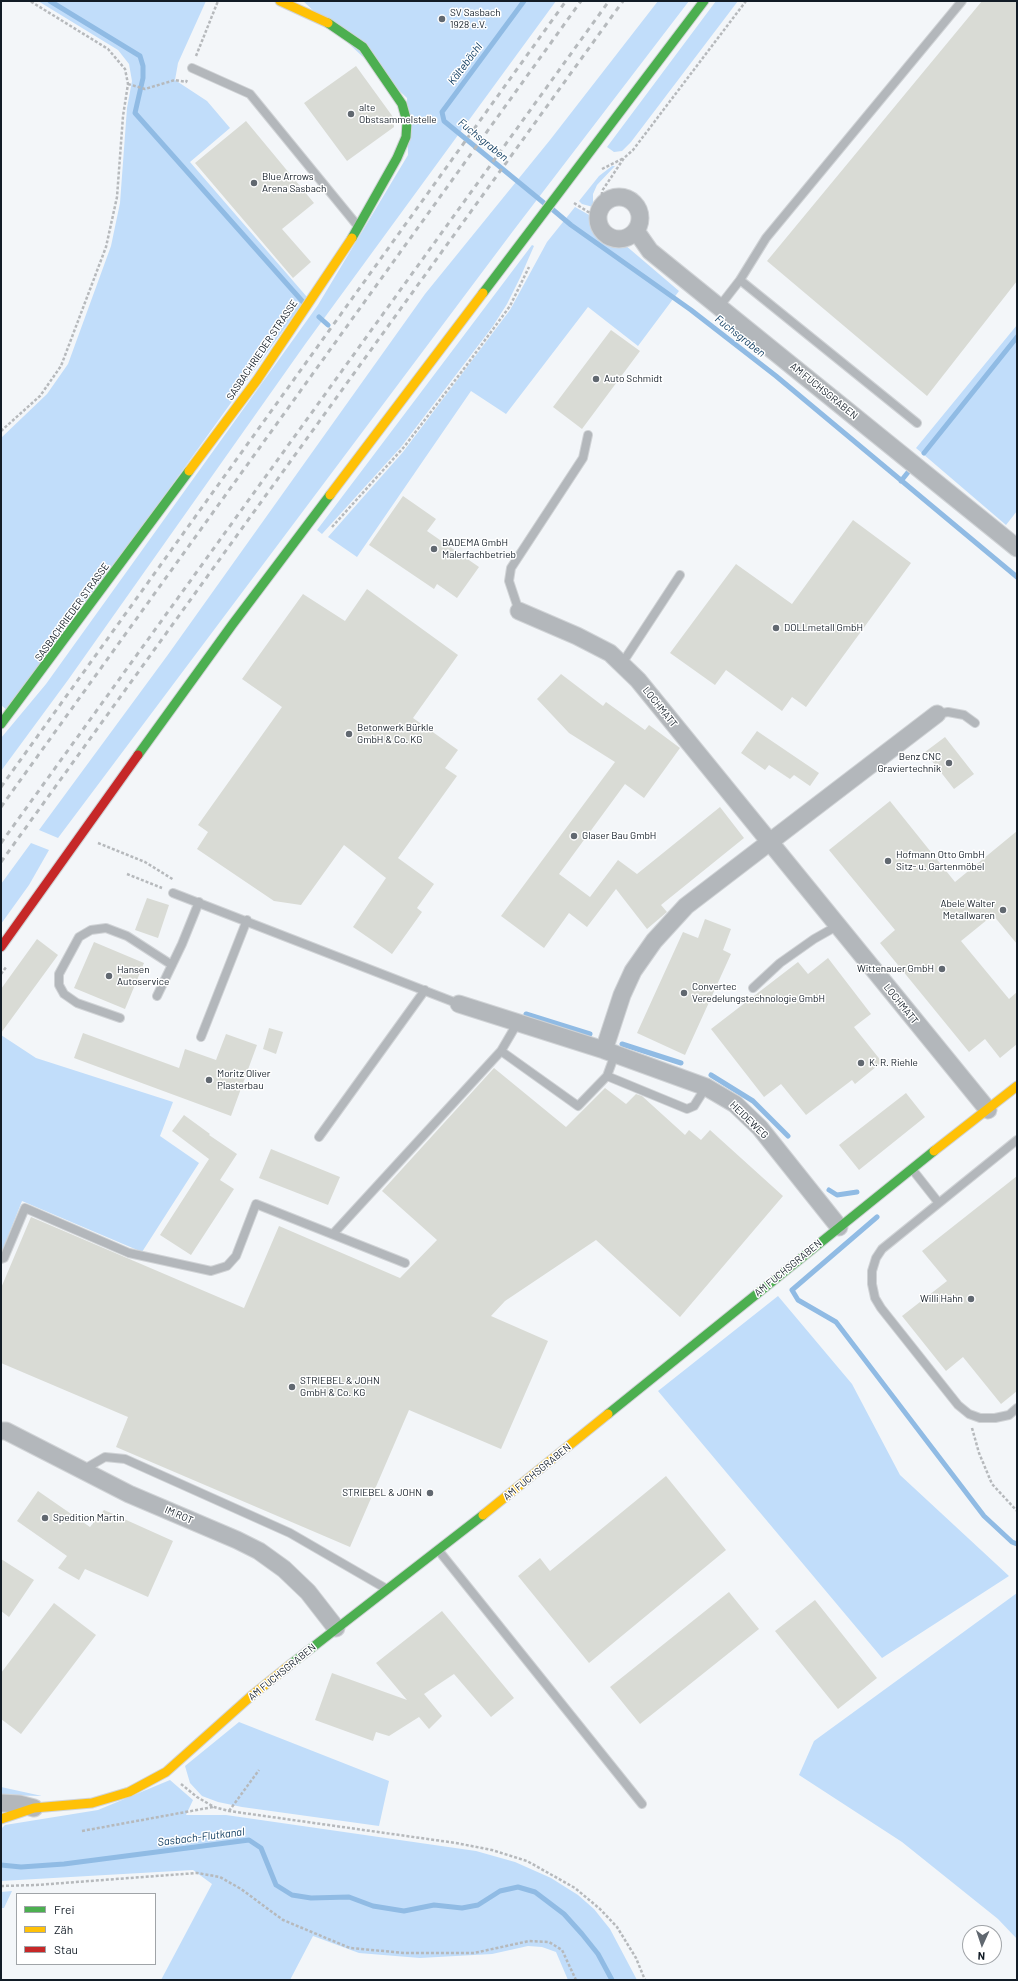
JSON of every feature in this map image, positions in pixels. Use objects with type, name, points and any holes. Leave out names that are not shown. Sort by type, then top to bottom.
[{"type":"street","name":"SASBACHRIEDER STRASSE","points":[[1,724],[257,380],[358,226],[397,158],[406,137],[407,122],[402,104],[363,47],[322,19],[280,1]]},
{"type":"street","points":[[1,947],[232,625],[704,1]]},
{"type":"street","points":[[623,196],[632,200],[639,209],[641,218],[636,231],[626,238],[617,239],[609,236],[600,228],[600,212],[613,197],[623,196]]},
{"type":"street","name":"AM FUCHSGRABEN","points":[[636,231],[650,251],[1017,548]]},
{"type":"street","name":"LOCHMATT","points":[[519,612],[577,636],[610,653],[638,680],[768,842],[988,1110]]},
{"type":"street","points":[[610,1052],[622,995],[633,971],[654,941],[686,906],[937,714]]},
{"type":"street","name":"HEIDEWEG","points":[[459,1004],[610,1052],[706,1087],[735,1104],[760,1128],[839,1227]]},
{"type":"street","name":"AM FUCHSGRABEN","points":[[1,1819],[34,1808],[92,1802],[129,1792],[166,1772],[250,1697],[336,1628],[438,1551],[911,1168],[988,1110],[1017,1086]]},
{"type":"street","name":"IM ROT","points":[[1,1431],[6,1431],[81,1471],[129,1494],[237,1540],[259,1551],[284,1569],[308,1592],[336,1628]]},
{"type":"street","name":"AM FUCHSGRABEN","points":[[1,1803],[19,1804],[34,1808]]},
{"type":"lane","points":[[719,307],[740,280],[766,238],[962,1]]},
{"type":"lane","points":[[192,68],[250,94],[358,226]]},
{"type":"lane","points":[[740,280],[917,423]]},
{"type":"lane","points":[[519,612],[509,581],[511,568],[584,458],[588,435]]},
{"type":"lane","points":[[621,664],[680,575]]},
{"type":"lane","points":[[937,714],[948,712],[964,715],[974,723]]},
{"type":"lane","points":[[173,893],[247,920],[459,1004]]},
{"type":"lane","points":[[157,996],[199,902]]},
{"type":"lane","points":[[201,1037],[247,920]]},
{"type":"lane","points":[[753,988],[780,963],[814,939],[837,926]]},
{"type":"lane","points":[[120,1018],[77,1003],[64,994],[59,985],[59,974],[79,937],[91,930],[106,928],[127,936],[172,965]]},
{"type":"lane","points":[[319,1137],[425,990]]},
{"type":"lane","points":[[333,1234],[501,1051],[518,1022]]},
{"type":"lane","points":[[501,1051],[578,1106],[607,1076],[610,1052]]},
{"type":"lane","points":[[607,1076],[687,1109],[694,1106],[706,1087]]},
{"type":"lane","points":[[1017,1140],[938,1202],[882,1249],[876,1258],[872,1271],[872,1284],[875,1298],[881,1308],[958,1405],[969,1414],[980,1418],[995,1418],[1009,1415],[1017,1408]]},
{"type":"lane","points":[[911,1168],[938,1202]]},
{"type":"lane","points":[[1,1259],[4,1258],[25,1208],[129,1253],[210,1272],[227,1266],[236,1256],[256,1204],[405,1263]]},
{"type":"lane","points":[[81,1471],[105,1457],[125,1459],[290,1533],[388,1589]]},
{"type":"lane","points":[[438,1551],[642,1804]]},
{"type":"path","points":[[1,431],[40,396],[61,366],[103,255],[117,197],[123,116],[128,84],[125,69],[108,49],[30,1]]},
{"type":"path","points":[[573,203],[600,212],[602,191],[624,158],[637,144],[746,1]]},
{"type":"path","points":[[128,84],[145,89]]},
{"type":"path","points":[[331,528],[404,447],[466,366],[510,306],[531,263]]},
{"type":"path","points":[[100,836],[96,842],[145,862],[178,882]]},
{"type":"path","points":[[127,874],[173,893]]},
{"type":"path","points":[[1,974],[10,961]]},
{"type":"path","points":[[969,1414],[979,1453],[992,1484],[1017,1511]]},
{"type":"path","points":[[228,1811],[259,1770]]},
{"type":"path","points":[[166,1772],[197,1797],[214,1807],[228,1811],[456,1843],[492,1850],[527,1861],[576,1888],[600,1909],[617,1927],[636,1958],[645,1980]]},
{"type":"path","points":[[82,1831],[214,1807]]},
{"type":"path","points":[[1,1886],[36,1885],[197,1873],[220,1877],[283,1920],[350,1948],[405,1953],[474,1953],[529,1941],[549,1942],[562,1950],[576,1980]]},
{"type":"shaded area","points":[[38,1],[206,1],[178,63],[175,80],[207,101],[230,128],[190,162],[307,297],[9,712],[1,705],[1,438],[47,394],[68,364],[111,246],[120,203],[127,108],[132,81],[129,64],[118,50]]},
{"type":"shaded area","points":[[303,1],[556,1],[306,343],[68,680],[1,771],[1,738],[46,684],[318,305],[408,155],[407,98]]},
{"type":"shaded area","points":[[658,1],[689,1],[513,231],[58,838],[39,830],[167,656],[425,294],[550,140]]},
{"type":"shaded area","points":[[716,1],[738,1],[631,142],[622,151],[614,152],[607,147]]},
{"type":"shaded area","points":[[612,166],[615,166],[597,185],[593,194],[593,207],[582,204],[579,201],[599,176]]},
{"type":"shaded area","points":[[575,207],[591,216],[679,291],[638,346],[588,307],[506,414],[471,391],[357,557],[328,537],[403,452],[510,310],[547,242]]},
{"type":"shaded area","points":[[532,245],[534,246],[520,278],[507,304],[493,326],[401,447],[322,534],[317,530]]},
{"type":"shaded area","points":[[1017,325],[1017,511],[1006,525],[916,448]]},
{"type":"shaded area","points":[[31,843],[49,850],[29,885],[1,924],[1,884]]},
{"type":"shaded area","points":[[1,1035],[36,1058],[173,1102],[160,1136],[199,1163],[142,1252],[22,1201],[1,1254]]},
{"type":"shaded area","points":[[778,1296],[852,1384],[900,1475],[1009,1576],[882,1658],[658,1391]]},
{"type":"shaded area","points":[[1017,1593],[1017,1939],[998,1919],[902,1842],[799,1775],[814,1741]]},
{"type":"shaded area","points":[[239,1722],[389,1781],[379,1826],[242,1807],[218,1802],[202,1796],[190,1783],[185,1766]]},
{"type":"shaded area","points":[[170,1780],[193,1800],[186,1815],[226,1815],[476,1851],[515,1862],[551,1878],[578,1895],[594,1909],[610,1929],[637,1980],[568,1980],[556,1952],[542,1947],[528,1946],[492,1954],[420,1958],[359,1953],[313,1936],[290,1980],[161,1980],[212,1884],[193,1870],[1,1881],[1,1829],[5,1825],[98,1810]]},
{"type":"shaded area","points":[[1,1787],[42,1796],[1,1795]]},
{"type":"shaded area","points":[[12,1891],[4,1908],[1,1908],[1,1892]]},
{"type":"building","points":[[982,1],[1017,1],[1017,281],[927,396],[767,261]]},
{"type":"building","name":"alte Obstsammelstelle","points":[[356,66],[393,117],[394,127],[347,161],[304,103]]},
{"type":"building","name":"Blue Arrows Arena Sasbach","points":[[246,121],[314,203],[282,229],[311,262],[293,278],[195,163]]},
{"type":"building","name":"Auto Schmidt","points":[[611,330],[640,351],[582,429],[553,407]]},
{"type":"building","points":[[403,496],[436,519],[427,531],[479,567],[457,598],[437,584],[434,589],[369,545]]},
{"type":"building","name":"DOLLmetall GmbH","points":[[853,520],[911,563],[806,707],[792,697],[782,711],[726,670],[715,685],[670,653],[736,564],[792,604]]},
{"type":"building","name":"Betonwerk Bürkle GmbH & Co. KG","points":[[367,589],[458,655],[413,718],[458,750],[445,768],[457,776],[398,858],[434,884],[417,908],[422,912],[392,954],[353,927],[386,878],[344,845],[301,905],[274,901],[197,849],[208,832],[198,825],[282,707],[242,679],[303,594],[345,621]]},
{"type":"building","points":[[561,674],[603,706],[606,702],[645,730],[649,725],[680,748],[644,798],[625,784],[559,874],[590,897],[618,860],[637,874],[720,807],[744,838],[661,905],[667,912],[647,929],[616,889],[587,927],[569,913],[544,948],[501,916],[615,762],[569,733],[537,699]]},
{"type":"building","points":[[757,731],[819,773],[810,786],[794,775],[790,779],[769,765],[765,770],[741,753]]},
{"type":"building","name":"Benz CNC Graviertechnik","points":[[945,737],[974,774],[954,789],[925,752]]},
{"type":"building","points":[[890,801],[955,882],[1017,831],[1017,944],[993,915],[961,941],[1009,999],[1017,992],[1017,1044],[1000,1058],[985,1039],[969,1052],[880,943],[895,930],[829,850]]},
{"type":"building","points":[[147,898],[169,905],[158,938],[135,930]]},
{"type":"building","name":"Convertec Veredelungstechnologie GmbH","points":[[705,919],[731,929],[723,950],[731,954],[685,1055],[637,1033],[683,932],[698,938]]},
{"type":"building","points":[[37,939],[58,955],[1,1033],[1,989]]},
{"type":"building","name":"Hansen Autoservice","points":[[94,942],[144,963],[125,1009],[74,988]]},
{"type":"building","points":[[828,958],[871,1014],[854,1027],[882,1062],[855,1084],[852,1080],[806,1115],[781,1084],[764,1097],[711,1029],[798,962],[808,974]]},
{"type":"building","points":[[269,1028],[283,1032],[276,1054],[263,1049]]},
{"type":"building","points":[[83,1033],[179,1068],[185,1049],[216,1060],[226,1034],[257,1045],[231,1116],[74,1058]]},
{"type":"building","name":"STRIEBEL & JOHN GmbH & Co. KG","points":[[494,1068],[566,1127],[605,1088],[626,1104],[636,1094],[642,1096],[685,1135],[689,1130],[701,1140],[710,1130],[783,1196],[680,1317],[596,1240],[505,1301],[491,1316],[548,1341],[501,1449],[409,1410],[350,1547],[116,1447],[128,1417],[1,1363],[1,1288],[31,1217],[244,1308],[279,1226],[400,1278],[437,1240],[382,1191]]},
{"type":"building","points":[[906,1093],[925,1117],[859,1170],[839,1145]]},
{"type":"building","points":[[184,1115],[210,1134],[209,1135],[237,1154],[220,1180],[234,1189],[191,1255],[160,1235],[209,1159],[172,1131]]},
{"type":"building","points":[[271,1149],[340,1177],[328,1205],[259,1178]]},
{"type":"building","name":"Willi Hahn","points":[[1017,1176],[1017,1391],[1001,1404],[963,1357],[946,1371],[902,1316],[947,1281],[922,1251]]},
{"type":"building","points":[[666,1476],[726,1550],[589,1663],[518,1576],[540,1558],[550,1571]]},
{"type":"building","points":[[38,1491],[90,1527],[104,1510],[173,1541],[148,1597],[85,1569],[79,1580],[58,1568],[67,1556],[17,1521]]},
{"type":"building","points":[[1,1559],[34,1580],[9,1617],[1,1611]]},
{"type":"building","points":[[729,1592],[759,1629],[640,1724],[610,1687]]},
{"type":"building","points":[[815,1600],[877,1678],[838,1709],[775,1631]]},
{"type":"building","points":[[54,1603],[96,1635],[21,1734],[1,1719],[1,1673]]},
{"type":"building","points":[[442,1611],[514,1698],[491,1717],[454,1674],[424,1694],[442,1716],[429,1729],[419,1717],[389,1736],[376,1732],[373,1741],[315,1720],[332,1673],[407,1700],[376,1663]]},
{"type":"waterway","points":[[50,1],[140,56],[143,66],[143,78],[135,113],[303,302]]},
{"type":"waterway","name":"Kältebächl","points":[[524,1],[442,112],[444,121],[544,203]]},
{"type":"waterway","name":"Fuchsgraben","points":[[552,209],[571,225],[691,310],[776,376],[1017,577]]},
{"type":"waterway","points":[[319,317],[328,325]]},
{"type":"waterway","points":[[924,453],[1017,337]]},
{"type":"waterway","points":[[901,481],[909,471]]},
{"type":"waterway","points":[[526,1014],[590,1034]]},
{"type":"waterway","points":[[622,1044],[681,1063]]},
{"type":"waterway","points":[[711,1075],[753,1101],[788,1136]]},
{"type":"waterway","points":[[829,1190],[837,1195],[857,1192]]},
{"type":"waterway","points":[[877,1217],[792,1290],[798,1300],[836,1322],[984,1516],[1012,1542],[1017,1544]]},
{"type":"waterway","name":"Sasbach-Flutkanal","points":[[1,1865],[21,1867],[64,1864],[249,1840],[261,1848],[276,1885],[292,1895],[311,1898],[349,1897],[373,1906],[404,1911],[434,1905],[462,1908],[478,1905],[500,1891],[518,1887],[535,1892],[564,1914],[598,1954],[612,1980]]},
{"type":"railway","points":[[1,787],[566,1]]},
{"type":"railway","points":[[1,807],[581,1]]},
{"type":"railway","points":[[1,843],[609,1]]},
{"type":"railway","points":[[1,862],[623,1]]},
{"type":"traffic: fast","points":[[483,293],[704,1]]},
{"type":"traffic: fast","points":[[328,23],[363,47],[402,104],[407,122],[406,137],[397,158],[352,238]]},
{"type":"traffic: fast","points":[[1,724],[189,471]]},
{"type":"traffic: fast","points":[[138,755],[232,625],[330,495]]},
{"type":"traffic: fast","points":[[608,1414],[934,1151]]},
{"type":"traffic: fast","points":[[291,1664],[483,1515]]},
{"type":"traffic: slow","points":[[280,1],[328,23]]},
{"type":"traffic: slow","points":[[189,471],[257,380],[352,238]]},
{"type":"traffic: slow","points":[[330,495],[483,293]]},
{"type":"traffic: slow","points":[[934,1151],[1017,1086]]},
{"type":"traffic: slow","points":[[483,1515],[608,1414]]},
{"type":"traffic: slow","points":[[1,1819],[34,1808],[92,1803],[129,1792],[166,1772],[250,1697],[291,1664]]},
{"type":"traffic: jam","points":[[1,947],[138,755]]},
{"type":"place","name":"SV Sasbach 1928 e.V.","points":[[442,19]]},
{"type":"place","name":"alte Obstsammelstelle","points":[[351,114]]},
{"type":"place","name":"Blue Arrows Arena Sasbach","points":[[254,183]]},
{"type":"place","name":"Auto Schmidt","points":[[596,379]]},
{"type":"place","name":"BADEMA GmbH Malerfachbetrieb","points":[[434,549]]},
{"type":"place","name":"DOLLmetall GmbH","points":[[776,628]]},
{"type":"place","name":"Betonwerk Bürkle GmbH & Co. KG","points":[[349,734]]},
{"type":"place","name":"Benz CNC Graviertechnik","points":[[949,763]]},
{"type":"place","name":"Glaser Bau GmbH","points":[[574,836]]},
{"type":"place","name":"Hofmann Otto GmbH Sitz- u. Gartenmöbel","points":[[888,861]]},
{"type":"place","name":"Abele Walter Metallwaren","points":[[1003,910]]},
{"type":"place","name":"Wittenauer GmbH","points":[[942,969]]},
{"type":"place","name":"Hansen Autoservice","points":[[109,976]]},
{"type":"place","name":"Convertec Veredelungstechnologie GmbH","points":[[684,993]]},
{"type":"place","name":"K. R. Riehle","points":[[861,1063]]},
{"type":"place","name":"Moritz Oliver Plasterbau","points":[[209,1080]]},
{"type":"place","name":"Willi Hahn","points":[[971,1299]]},
{"type":"place","name":"STRIEBEL & JOHN GmbH & Co. KG","points":[[292,1387]]},
{"type":"place","name":"STRIEBEL & JOHN","points":[[430,1493]]},
{"type":"place","name":"Spedition Martin","points":[[45,1518]]}]
